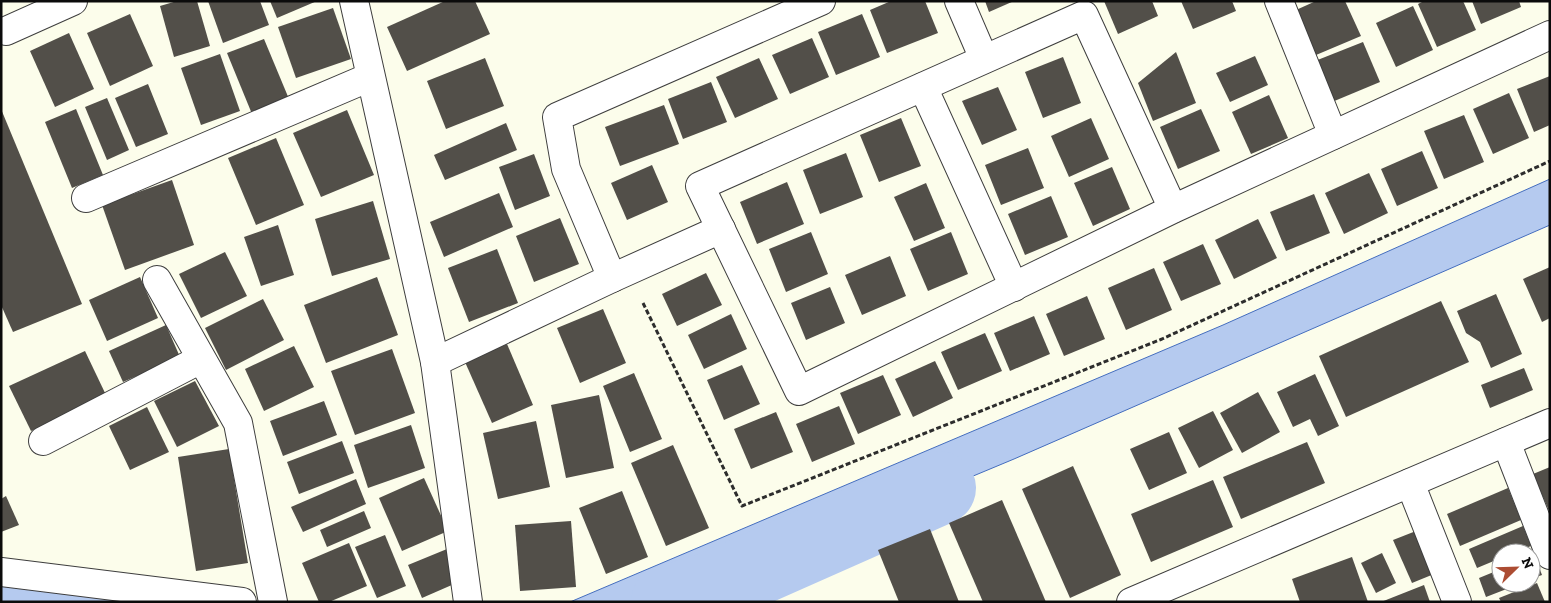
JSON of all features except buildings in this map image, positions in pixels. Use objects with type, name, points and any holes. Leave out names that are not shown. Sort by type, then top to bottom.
[{"type":"street","points":[[6,31],[73,1]]},
{"type":"street","points":[[354,1],[435,362],[468,602]]},
{"type":"street","points":[[620,274],[566,168],[557,117],[821,1]]},
{"type":"street","points":[[959,1],[984,59]]},
{"type":"street","points":[[1279,1],[1333,135]]},
{"type":"street","points":[[1173,209],[1084,15],[700,186],[799,392],[1173,209],[1550,36]]},
{"type":"street","points":[[86,198],[370,77]]},
{"type":"street","points":[[923,86],[1014,287]]},
{"type":"street","points":[[435,362],[620,274],[721,229]]},
{"type":"street","points":[[157,280],[238,423],[273,602]]},
{"type":"street","points":[[43,441],[201,359]]},
{"type":"street","points":[[1131,602],[1550,423]]},
{"type":"street","points":[[1506,442],[1550,555]]},
{"type":"street","points":[[1410,483],[1457,602]]},
{"type":"street","points":[[1,572],[242,602]]},
{"type":"path","points":[[620,274],[742,506],[1162,339],[1550,161]]},
{"type":"water","points":[[1550,179],[1550,225],[1014,459],[671,602],[570,602],[1223,325]]},
{"type":"water","points":[[1,581],[134,602],[1,602]]},
{"type":"waterway","points":[[668,602],[713,588],[939,488]]}]
